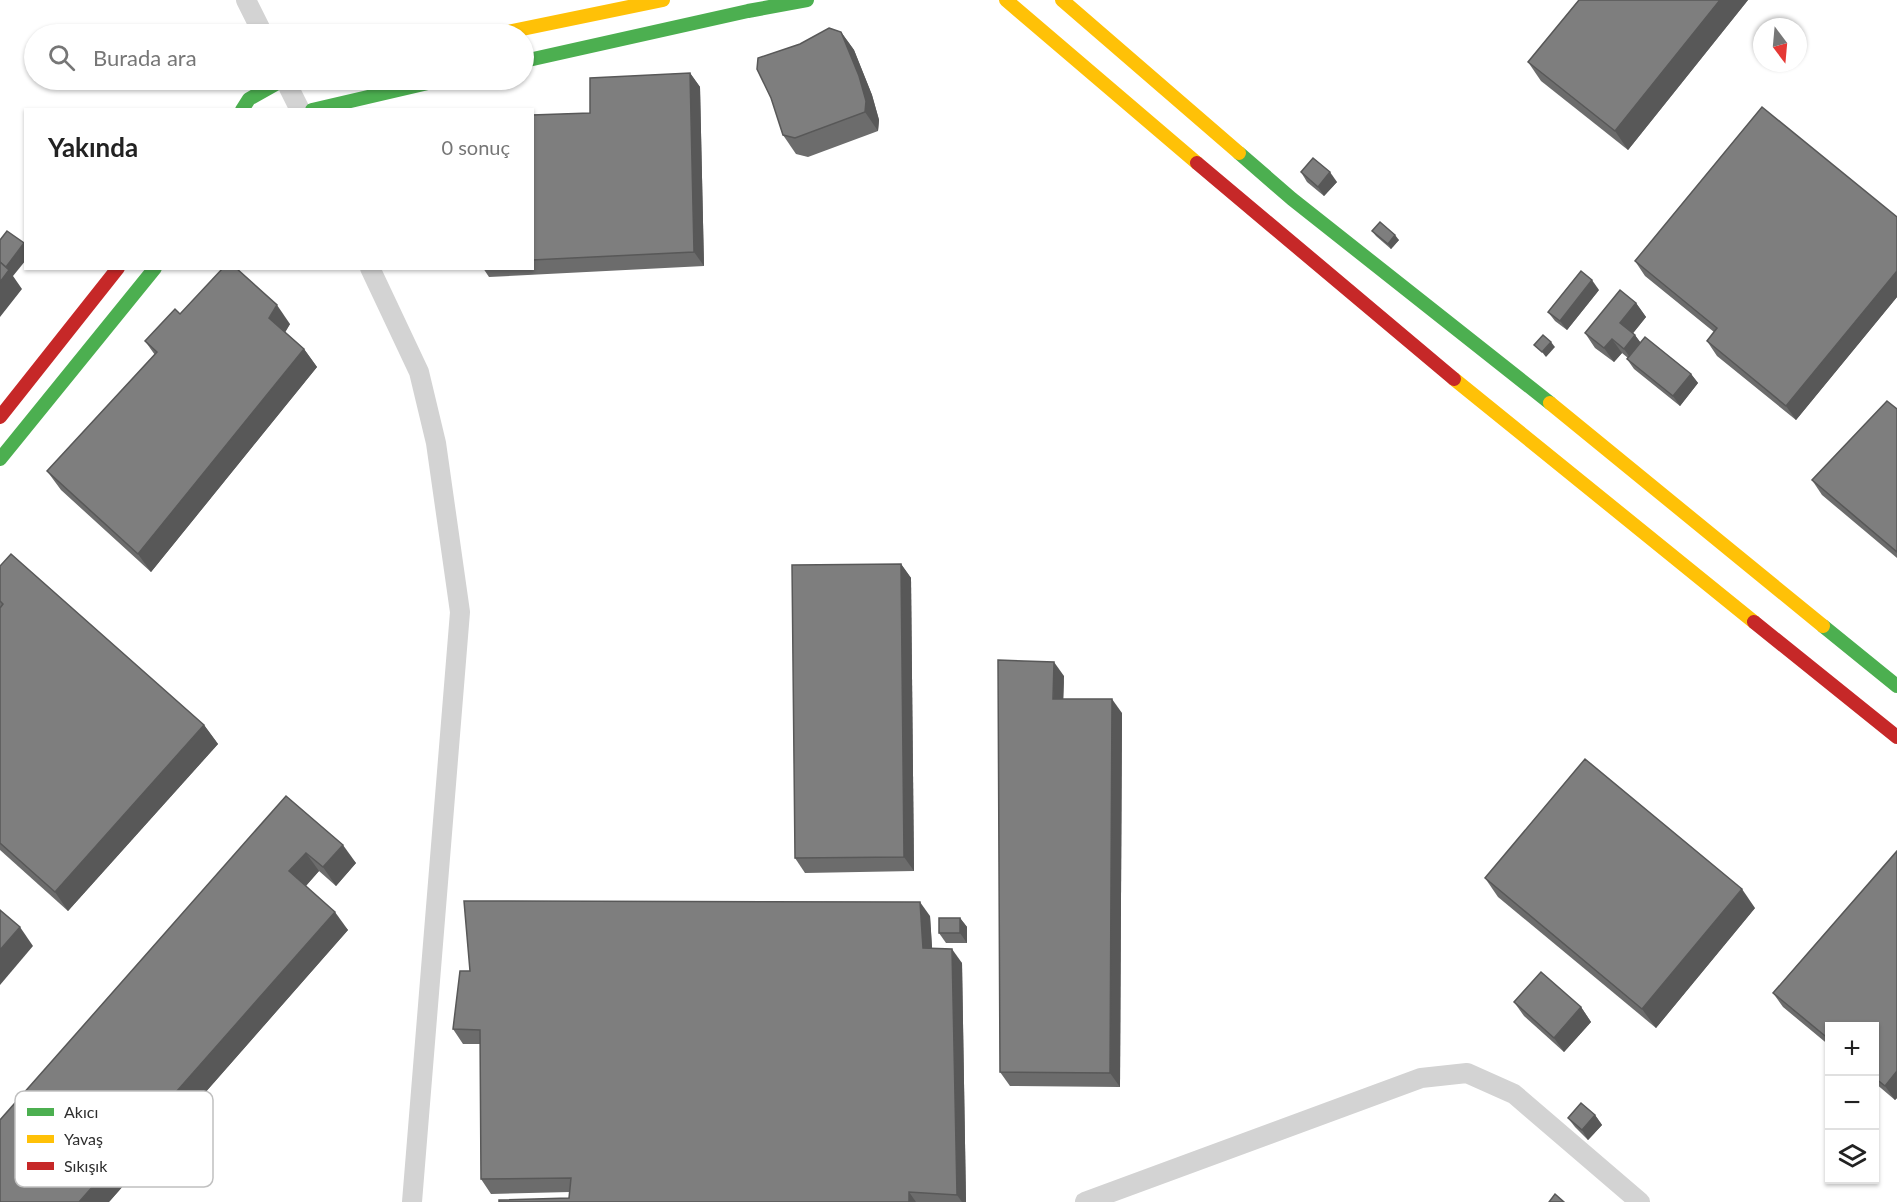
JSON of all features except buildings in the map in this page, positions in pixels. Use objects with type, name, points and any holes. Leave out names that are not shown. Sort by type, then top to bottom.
[{"type":"street","points":[[246,0],[258,24]]},
{"type":"street","points":[[534,27],[663,0]]},
{"type":"street","points":[[534,59],[807,0]]},
{"type":"street","points":[[1006,0],[1422,354],[1897,737]]},
{"type":"street","points":[[1062,0],[1292,199],[1528,385],[1897,686]]},
{"type":"street","points":[[243,108],[249,99],[266,90]]},
{"type":"street","points":[[289,90],[299,108]]},
{"type":"street","points":[[321,108],[398,90]]},
{"type":"street","points":[[0,417],[116,270]]},
{"type":"street","points":[[0,459],[152,270]]},
{"type":"street","points":[[371,270],[419,372],[436,443],[460,612],[412,1202]]},
{"type":"street","points":[[1085,1202],[1421,1078],[1467,1073],[1514,1094],[1640,1202]]},
{"type":"traffic: fast","points":[[534,59],[807,0]]},
{"type":"traffic: fast","points":[[243,108],[249,99],[265,90]]},
{"type":"traffic: fast","points":[[321,108],[398,90]]},
{"type":"traffic: fast","points":[[1239,153],[1292,199],[1550,403]]},
{"type":"traffic: fast","points":[[0,459],[153,270]]},
{"type":"traffic: fast","points":[[1823,626],[1897,686]]},
{"type":"traffic: slow","points":[[534,27],[663,0]]},
{"type":"traffic: slow","points":[[1006,0],[1197,163]]},
{"type":"traffic: slow","points":[[1062,0],[1239,153]]},
{"type":"traffic: slow","points":[[1454,379],[1754,622]]},
{"type":"traffic: slow","points":[[1550,403],[1823,626]]},
{"type":"traffic: jam","points":[[1197,163],[1454,379]]},
{"type":"traffic: jam","points":[[0,417],[116,270]]},
{"type":"traffic: jam","points":[[1754,622],[1897,737]]}]
